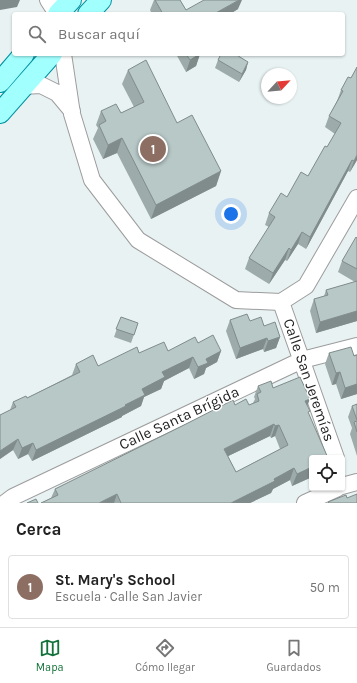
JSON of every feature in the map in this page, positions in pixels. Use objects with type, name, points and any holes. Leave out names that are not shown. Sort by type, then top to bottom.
[{"type":"main road","points":[[59,12],[71,0]]},
{"type":"main road","points":[[90,12],[100,0]]},
{"type":"main road","points":[[0,82],[22,56]]},
{"type":"main road","points":[[0,113],[50,56]]},
{"type":"street","points":[[48,0],[56,12]]},
{"type":"street","points":[[63,56],[72,111],[92,180],[138,240],[236,300],[281,302],[306,286],[357,198]]},
{"type":"street","points":[[24,86],[41,85],[57,93],[72,111]]},
{"type":"street","name":"Calle San Jeremías","points":[[281,302],[335,455]]},
{"type":"street","name":"Calle Santa Brígida","points":[[5,503],[13,497],[302,360],[357,346]]},
{"type":"street","points":[[305,503],[329,491]]},
{"type":"building","points":[[155,0],[180,0],[186,10],[204,0],[239,0],[218,12],[162,12]]},
{"type":"building","points":[[187,56],[197,56],[190,60]]},
{"type":"building","points":[[220,56],[238,56],[248,62],[242,74],[218,60]]},
{"type":"building","points":[[146,60],[177,123],[192,115],[221,171],[156,205],[122,138],[108,145],[99,125],[106,121],[101,111],[116,104],[121,113],[144,102],[128,70]]},
{"type":"building","points":[[357,67],[357,155],[354,161],[352,160],[310,237],[302,232],[291,250],[289,248],[273,273],[249,258],[275,217],[269,213],[281,193],[287,197],[301,172],[308,176],[325,146],[327,147],[341,123],[329,116],[343,91],[341,90],[348,77],[351,78]]},
{"type":"building","points":[[356,237],[357,238],[357,269],[342,261]]},
{"type":"building","points":[[357,281],[357,311],[320,322],[314,299],[328,295],[326,290]]},
{"type":"building","points":[[247,314],[250,321],[261,317],[264,326],[275,322],[280,337],[268,341],[267,338],[240,348],[230,320]]},
{"type":"building","points":[[121,317],[138,323],[134,335],[116,329]]},
{"type":"building","points":[[213,335],[221,351],[206,359],[208,363],[198,367],[193,357],[162,372],[165,377],[142,389],[145,395],[125,405],[126,406],[36,450],[33,443],[22,448],[18,439],[0,451],[0,415],[16,407],[13,402],[26,396],[27,398],[80,372],[76,364],[93,355],[98,366],[137,347],[139,353],[164,342],[168,351],[195,337],[198,343]]},
{"type":"building","points":[[351,347],[354,356],[357,355],[357,384],[345,388],[340,372],[336,373],[329,353]]},
{"type":"building","points":[[300,377],[310,399],[305,401],[310,411],[308,412],[327,455],[309,455],[309,468],[297,474],[294,468],[274,479],[275,481],[231,503],[121,503],[117,494],[99,503],[41,503],[58,495],[55,489],[233,400],[235,405],[246,399],[249,405],[259,401],[257,394],[261,392],[258,386],[271,381],[273,388]],"holes":[[[274,424],[275,426],[279,425],[288,445],[236,472],[224,449]]]},
{"type":"building","points":[[357,404],[357,420],[352,406]]},
{"type":"building","points":[[357,421],[357,432],[354,422]]},
{"type":"building","points":[[357,494],[357,503],[328,502],[346,495],[347,498]]},
{"type":"building","points":[[36,499],[38,503],[27,503]]},
{"type":"place","name":"St. Mary's School","points":[[153,149]]}]
